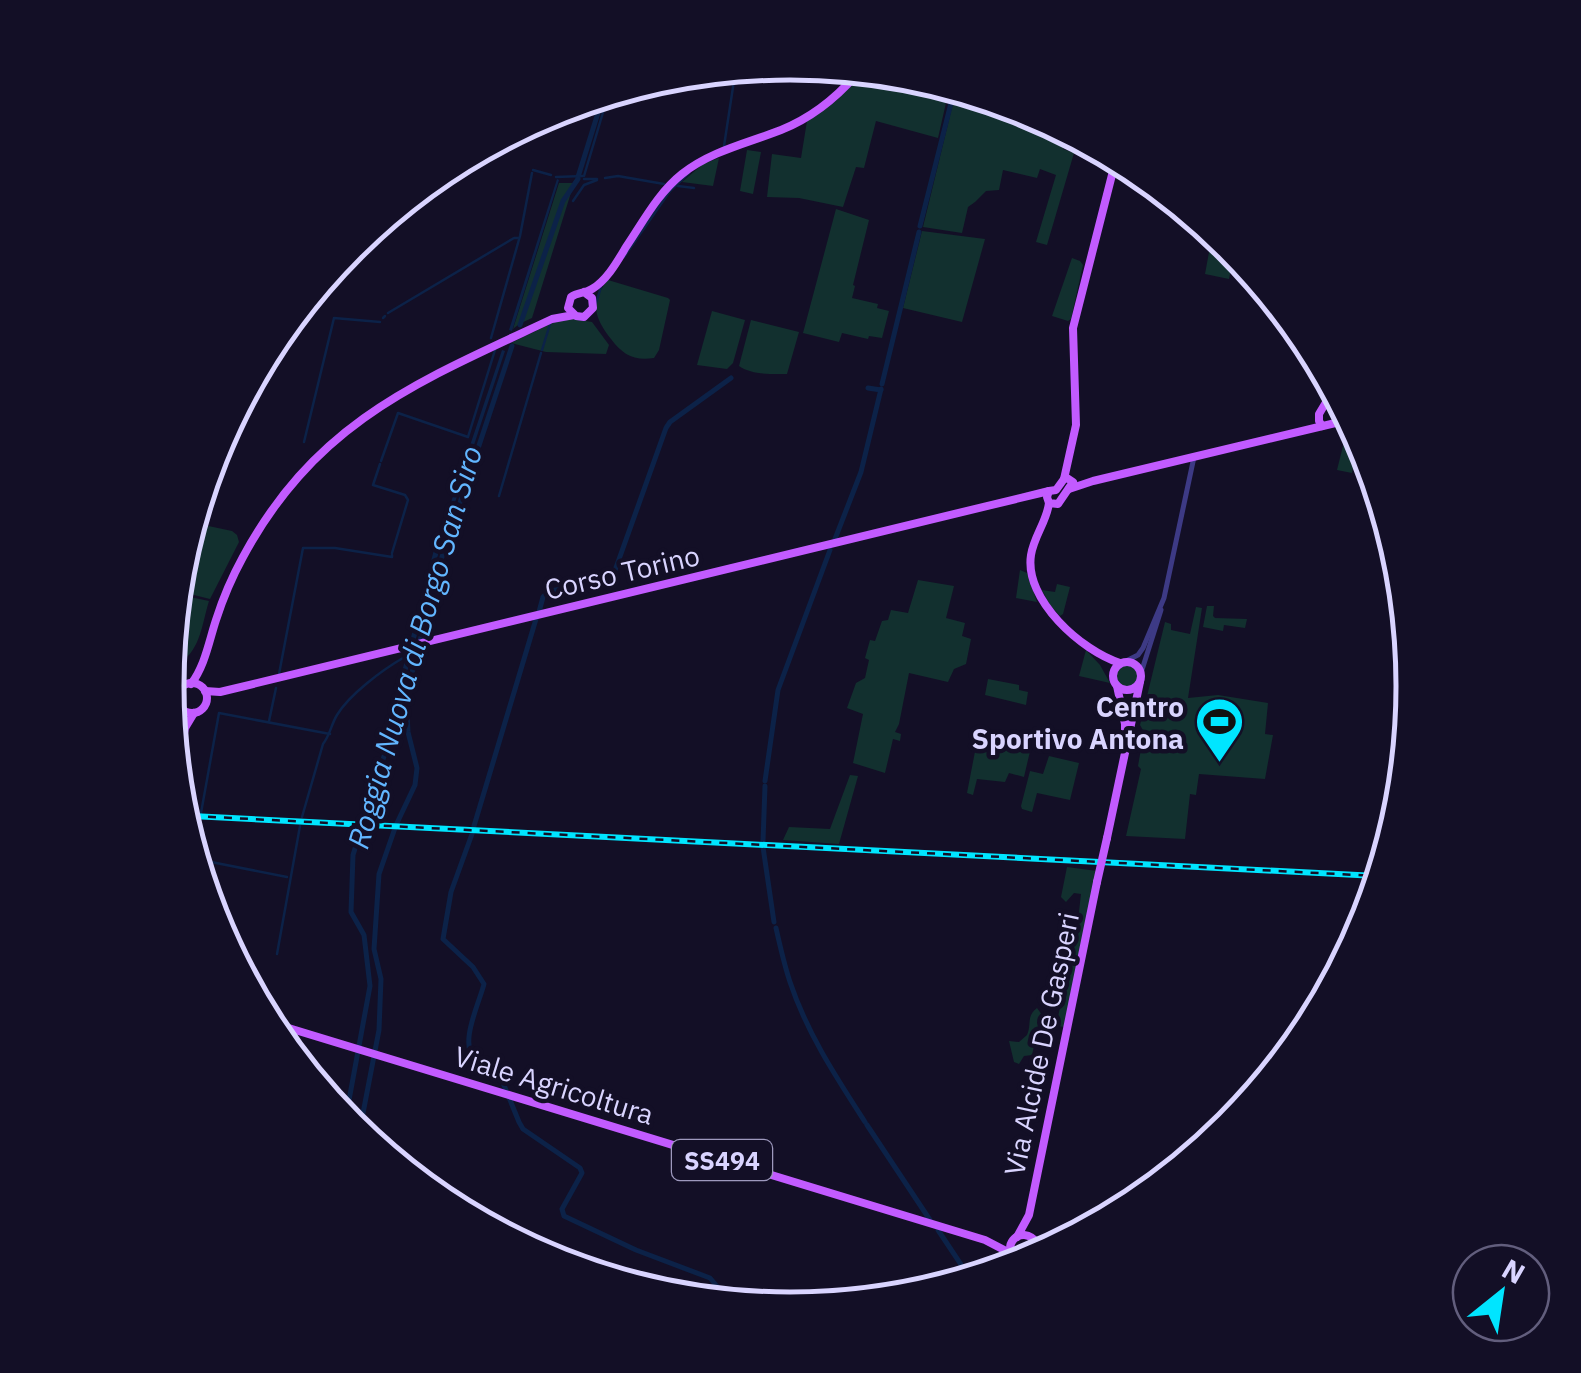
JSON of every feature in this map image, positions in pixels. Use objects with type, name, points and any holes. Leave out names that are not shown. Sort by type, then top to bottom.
[{"type":"main road","points":[[552,319],[568,305],[570,296],[591,290],[602,280],[656,202],[682,174],[708,157],[808,116],[849,83]]},
{"type":"main road","points":[[1051,500],[1069,482],[1076,426],[1072,328],[1112,173]]},
{"type":"main road","points":[[191,684],[242,558],[278,502],[323,450],[360,419],[409,387],[552,319],[589,314],[602,280]]},
{"type":"main road","points":[[584,292],[593,301]]},
{"type":"main road","points":[[568,305],[574,315]]},
{"type":"main road","points":[[1322,426],[1328,407]]},
{"type":"main road","points":[[1124,752],[1141,678],[1136,664],[1106,658],[1054,616],[1042,602],[1031,568],[1031,555],[1056,490],[1069,482],[1093,481],[1336,423]]},
{"type":"main road","name":"Corso Torino","points":[[206,702],[220,692],[1035,495],[1051,500]]},
{"type":"main road","points":[[1093,650],[1116,683],[1130,690],[1141,678]]},
{"type":"main road","points":[[1123,662],[1113,674],[1125,724],[1124,752]]},
{"type":"main road","points":[[185,710],[202,710],[206,702],[201,667]]},
{"type":"main road","points":[[184,686],[191,684],[203,689]]},
{"type":"main road","name":"Corso Torino","points":[[203,689],[220,692]]},
{"type":"main road","points":[[185,728],[194,713]]},
{"type":"main road","name":"Via Alcide De Gasperi","points":[[1016,1238],[1028,1215],[1124,752]]},
{"type":"main road","name":"Viale Agricoltura","points":[[290,1028],[941,1226],[985,1240],[1005,1254]]},
{"type":"main road","name":"Via Alcide De Gasperi","points":[[1028,1215],[1038,1240]]},
{"type":"main road","name":"Viale Agricoltura","points":[[985,1240],[1028,1235],[1035,1241]]},
{"type":"main road","points":[[1012,1251],[1016,1238]]},
{"type":"street","points":[[1141,678],[1158,624],[1194,457]]},
{"type":"street","points":[[1123,662],[1144,648],[1162,602]]},
{"type":"green space","points":[[853,83],[946,101],[938,138],[876,121],[864,168],[856,167],[843,207],[799,198],[767,197],[772,154],[801,158],[807,121]]},
{"type":"green space","points":[[953,103],[1023,126],[1074,153],[1047,245],[1036,242],[1056,175],[1040,169],[1037,178],[1003,170],[999,190],[986,191],[968,207],[962,233],[923,227]]},
{"type":"green space","points":[[747,150],[761,152],[753,194],[740,191]]},
{"type":"green space","points":[[719,158],[713,186],[682,182],[703,164]]},
{"type":"green space","points":[[559,183],[574,183],[532,318],[513,329]]},
{"type":"green space","points":[[836,209],[869,220],[852,298],[889,311],[882,338],[842,333],[839,342],[803,333]]},
{"type":"green space","points":[[922,231],[985,239],[962,322],[903,308]]},
{"type":"green space","points":[[1210,249],[1231,271],[1229,279],[1205,274]]},
{"type":"green space","points":[[1072,258],[1083,265],[1068,321],[1052,316]]},
{"type":"green space","points":[[608,280],[670,300],[654,358],[635,358],[625,353],[601,324],[596,303]]},
{"type":"green space","points":[[712,311],[745,320],[733,363],[727,369],[697,365]]},
{"type":"green space","points":[[561,319],[592,322],[609,345],[606,354],[546,352],[511,343]]},
{"type":"green space","points":[[751,320],[799,332],[787,374],[756,372],[739,366]]},
{"type":"green space","points":[[1345,442],[1354,462],[1352,473],[1337,470]]},
{"type":"green space","points":[[206,526],[232,531],[239,542],[210,599],[191,594]]},
{"type":"green space","points":[[1020,570],[1027,573],[1037,602],[1016,598]]},
{"type":"green space","points":[[918,580],[954,586],[946,618],[965,623],[962,636],[971,639],[966,664],[954,669],[948,682],[909,673],[895,732],[901,734],[900,741],[893,739],[885,773],[853,763],[863,714],[847,708],[856,683],[865,678],[870,640],[875,641],[891,610],[908,613]]},
{"type":"green space","points":[[1057,584],[1070,587],[1060,616],[1042,590],[1055,592]]},
{"type":"green space","points":[[191,597],[209,601],[190,654],[185,659]]},
{"type":"green space","points":[[1207,606],[1214,606],[1215,618],[1247,619],[1245,628],[1224,625],[1223,631],[1203,627]]},
{"type":"green space","name":"Centro Sportivo Antona","points":[[1196,607],[1202,608],[1188,698],[1218,695],[1268,703],[1265,734],[1273,735],[1265,779],[1199,774],[1196,795],[1190,794],[1185,839],[1126,836],[1141,769],[1138,766],[1144,732],[1140,725],[1165,622],[1171,624],[1171,630],[1190,634]]},
{"type":"green space","points":[[1086,650],[1100,665],[1110,683],[1079,676]]},
{"type":"green space","points":[[1127,665],[1135,668],[1135,684],[1127,687],[1119,684],[1116,676],[1119,668]]},
{"type":"green space","points":[[988,679],[1019,685],[1019,690],[1028,692],[1026,705],[985,695]]},
{"type":"green space","points":[[978,736],[1031,747],[1024,777],[1009,773],[1005,782],[977,779],[973,795],[967,793]]},
{"type":"green space","points":[[1049,756],[1079,763],[1070,800],[1037,793],[1032,812],[1022,809],[1030,771],[1043,774]]},
{"type":"green space","points":[[850,775],[858,776],[839,844],[783,840],[789,827],[830,829]]},
{"type":"green space","points":[[1067,867],[1097,871],[1064,1027],[1046,1024],[1040,1036],[1041,1045],[1034,1046],[1032,1055],[1024,1056],[1019,1064],[1014,1062],[1009,1041],[1019,1042],[1027,1035],[1030,1017],[1037,1008],[1042,1015],[1058,1017],[1081,894],[1074,893],[1066,902],[1061,897]]},
{"type":"water","points":[[559,180],[512,331],[509,330]]},
{"type":"water","points":[[502,350],[505,351],[437,557],[433,556]]},
{"type":"waterway","points":[[724,146],[734,83]]},
{"type":"waterway","points":[[920,226],[951,102]]},
{"type":"waterway","points":[[584,176],[604,110]]},
{"type":"waterway","points":[[578,177],[598,111]]},
{"type":"waterway","points":[[533,170],[551,175]]},
{"type":"waterway","points":[[491,338],[520,236],[532,173]]},
{"type":"waterway","points":[[624,257],[670,191],[689,173]]},
{"type":"waterway","points":[[556,177],[583,176]]},
{"type":"waterway","points":[[605,178],[618,176],[664,184]]},
{"type":"waterway","points":[[520,325],[563,201],[578,179]]},
{"type":"waterway","points":[[584,179],[597,179]]},
{"type":"waterway","points":[[573,201],[584,185],[597,180]]},
{"type":"waterway","points":[[678,186],[694,188]]},
{"type":"waterway","points":[[882,384],[919,232]]},
{"type":"waterway","points":[[388,313],[518,238]]},
{"type":"waterway","points":[[596,303],[601,287]]},
{"type":"waterway","points":[[304,442],[334,318],[380,322]]},
{"type":"waterway","points":[[542,350],[550,324]]},
{"type":"waterway","points":[[420,641],[440,563],[512,346]]},
{"type":"waterway","points":[[381,461],[398,413],[468,437],[495,350]]},
{"type":"waterway","points":[[499,496],[541,353]]},
{"type":"waterway","points":[[605,583],[613,576],[666,428],[731,378]]},
{"type":"waterway","points":[[868,388],[881,390]]},
{"type":"waterway","points":[[835,539],[861,472],[881,389]]},
{"type":"waterway","points":[[380,464],[373,485],[405,495],[408,500],[392,553]]},
{"type":"waterway","points":[[279,674],[303,548],[392,555]]},
{"type":"waterway","points":[[765,781],[778,690],[830,550]]},
{"type":"waterway","name":"Roggia Nuova di Borgo San Siro","points":[[349,1101],[370,986],[364,935],[351,912],[353,855],[391,734],[436,552]]},
{"type":"waterway","points":[[539,612],[549,591],[598,584]]},
{"type":"waterway","points":[[474,826],[536,619]]},
{"type":"waterway","points":[[397,823],[415,785],[417,768],[408,732],[406,695],[419,647]]},
{"type":"waterway","points":[[302,817],[323,744],[337,715],[349,699],[403,658]]},
{"type":"waterway","points":[[269,721],[276,688]]},
{"type":"waterway","points":[[201,813],[219,713],[330,734]]},
{"type":"waterway","points":[[763,841],[765,786]]},
{"type":"waterway","points":[[277,954],[300,826]]},
{"type":"waterway","points":[[363,1116],[379,1030],[381,979],[374,949],[379,874],[395,828]]},
{"type":"waterway","points":[[472,834],[451,892],[443,939],[473,967],[484,984],[469,1036],[471,1054],[499,1073],[523,1129],[580,1168],[582,1173],[562,1209],[564,1216],[636,1250],[710,1278],[719,1289]]},
{"type":"waterway","points":[[763,847],[774,922]]},
{"type":"waterway","points":[[210,862],[287,877]]},
{"type":"waterway","points":[[776,928],[805,1019],[865,1122]]},
{"type":"waterway","points":[[867,1125],[930,1220]]},
{"type":"waterway","points":[[938,1230],[963,1267]]},
{"type":"railway","points":[[199,816],[1367,875]]},
{"type":"place","name":"Centro Sportivo Antona","points":[[1219,764]]}]
